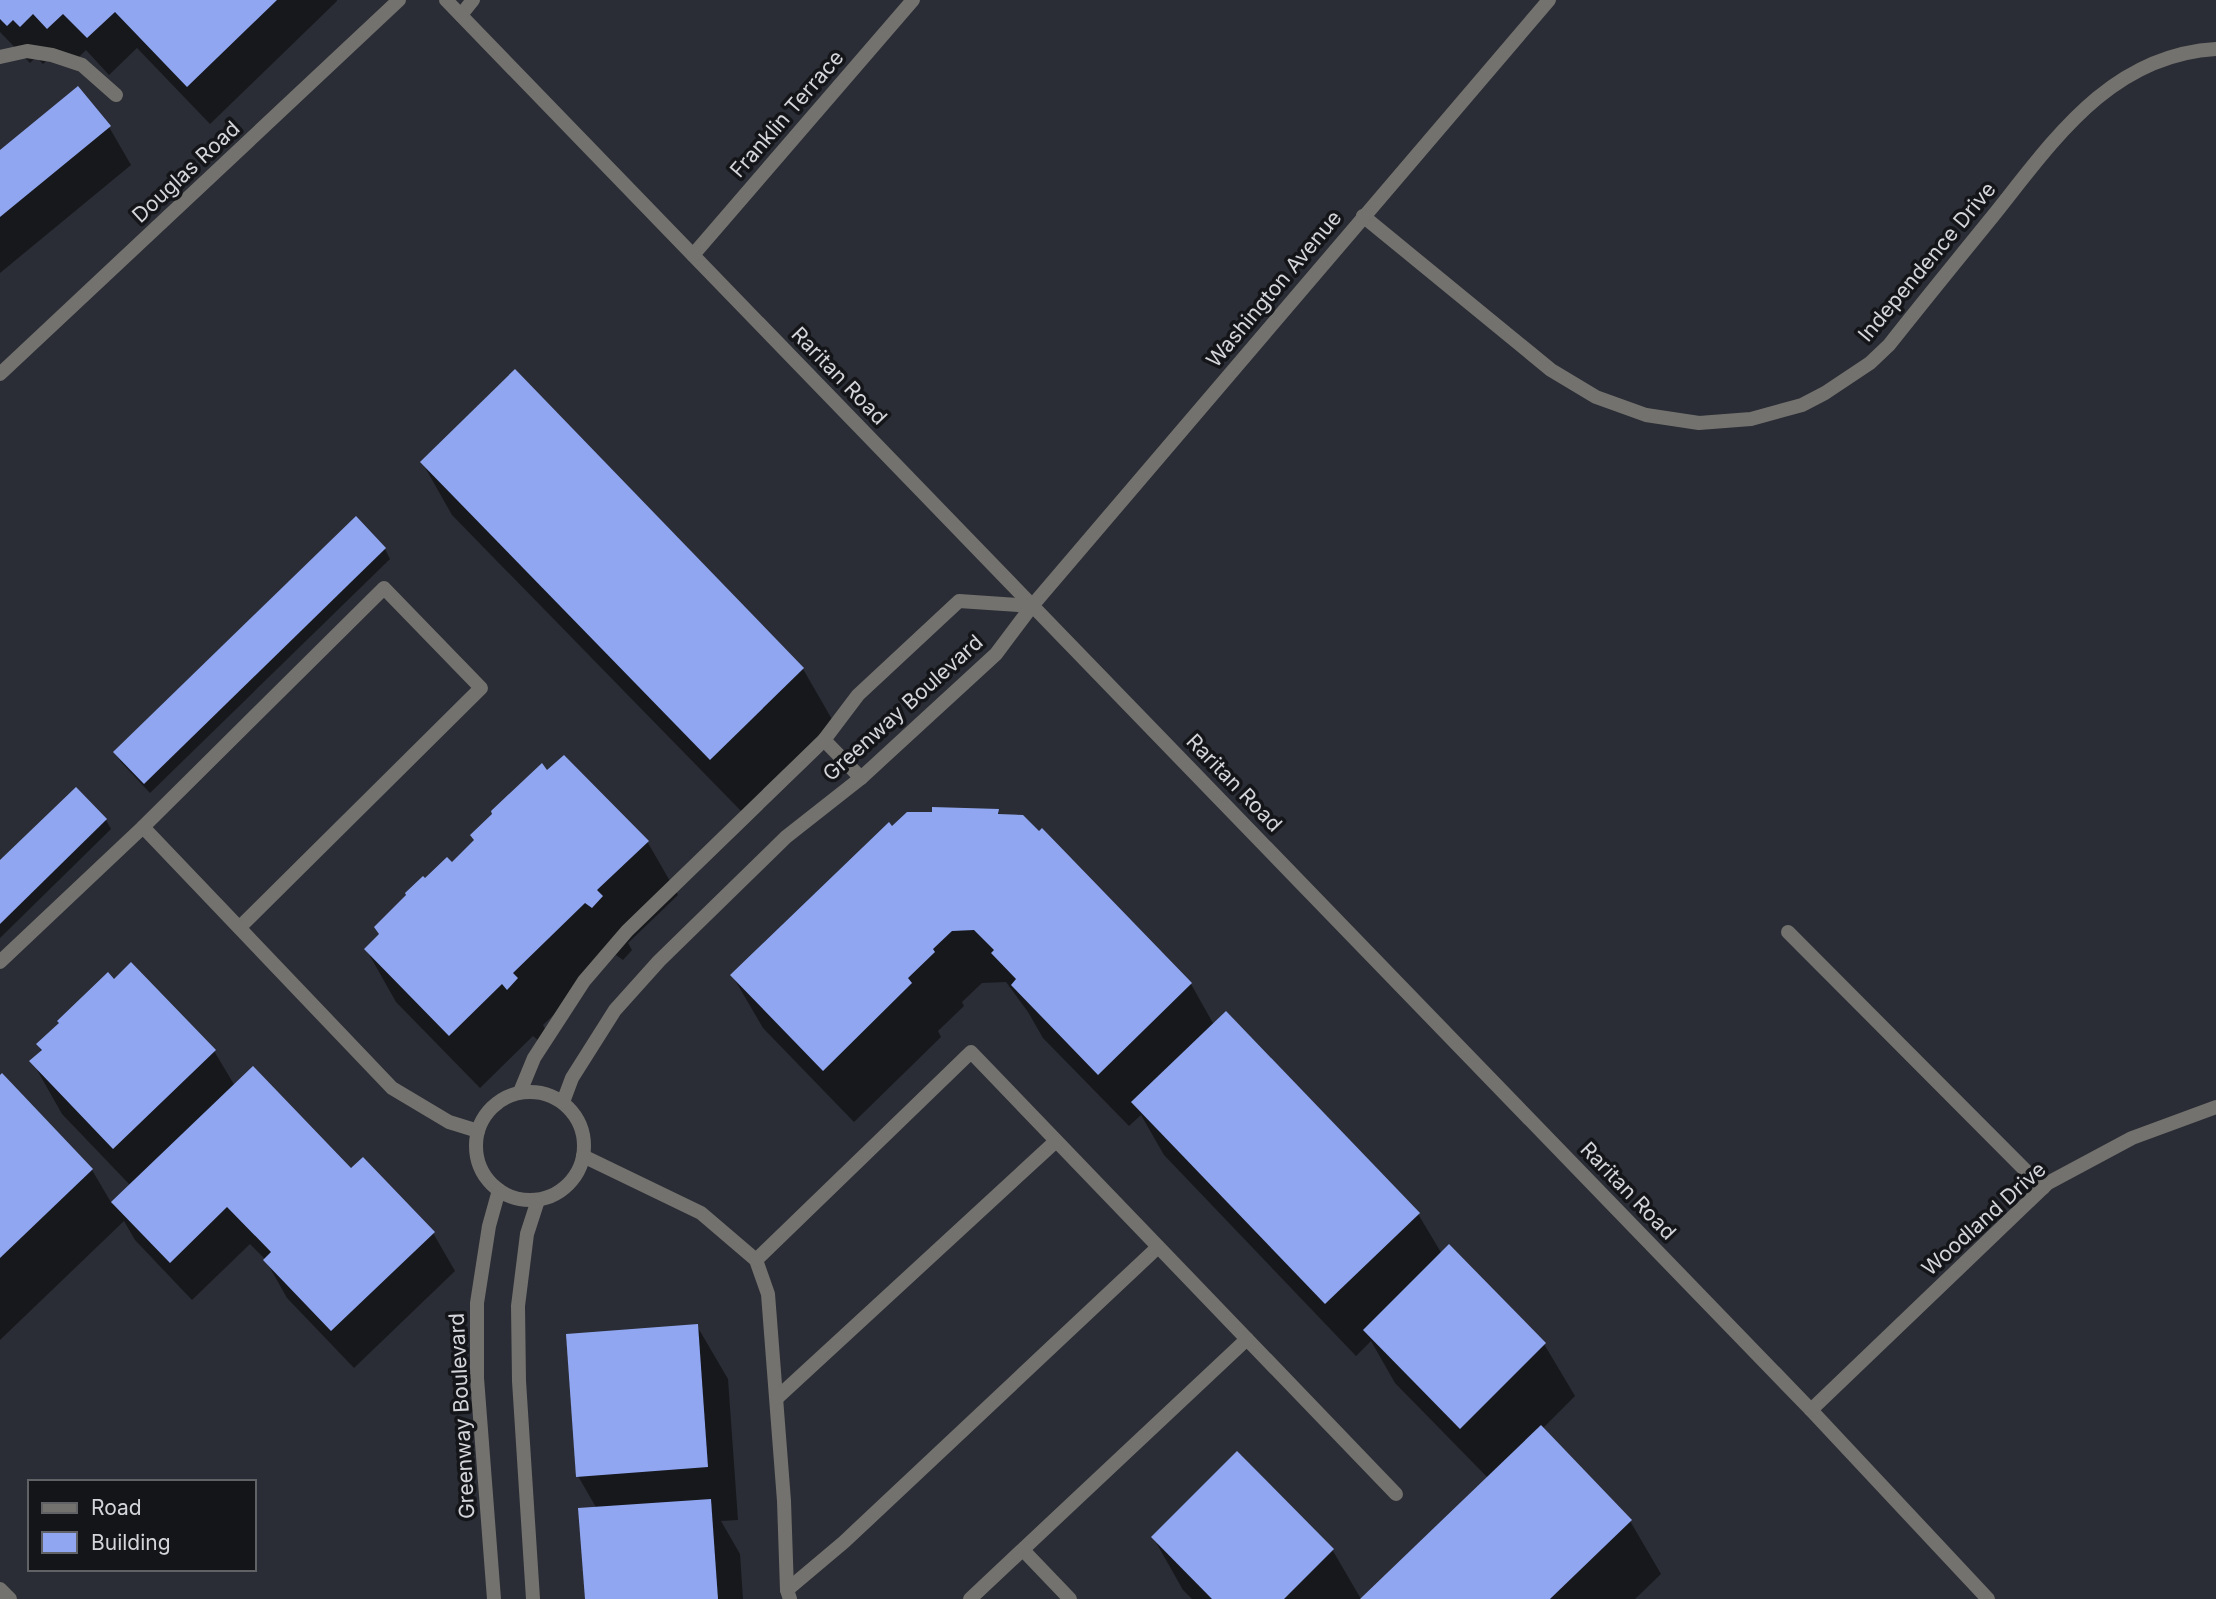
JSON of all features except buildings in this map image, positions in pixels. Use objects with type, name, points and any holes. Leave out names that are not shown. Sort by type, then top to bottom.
[{"type":"street","name":"Douglas Road","points":[[0,374],[399,0]]},
{"type":"street","name":"Raritan Road","points":[[446,0],[1811,1410],[1988,1599]]},
{"type":"street","points":[[461,15],[473,0]]},
{"type":"street","name":"Franklin Terrace","points":[[693,255],[913,0]]},
{"type":"street","name":"Washington Avenue","points":[[1032,606],[1549,0]]},
{"type":"street","name":"Independence Drive","points":[[1363,216],[1551,370],[1596,397],[1646,415],[1699,423],[1751,419],[1802,405],[1870,363],[1888,345],[2057,135],[2093,100],[2133,73],[2156,62],[2216,49]]},
{"type":"street","points":[[0,57],[27,51],[52,55],[82,65],[116,95]]},
{"type":"street","points":[[0,962],[143,827],[384,588],[481,688],[240,927]]},
{"type":"street","name":"Greenway Boulevard","points":[[520,1092],[534,1058],[584,981],[627,931],[824,740],[858,695],[959,601],[1032,606]]},
{"type":"street","name":"Greenway Boulevard","points":[[563,1102],[572,1078],[615,1010],[659,961],[786,837],[860,778],[996,654],[1032,606]]},
{"type":"street","points":[[824,740],[860,778]]},
{"type":"street","points":[[143,827],[391,1087],[449,1122],[478,1131]]},
{"type":"street","points":[[1788,932],[2043,1188]]},
{"type":"street","points":[[756,1261],[971,1052],[1396,1494]]},
{"type":"street","points":[[520,1092],[539,1092],[563,1102],[581,1126],[584,1141],[578,1172],[567,1185],[538,1200],[511,1197],[499,1190],[487,1178],[479,1164],[476,1148],[478,1131],[485,1116],[496,1103],[520,1092]]},
{"type":"street","name":"Woodland Drive","points":[[1811,1410],[2048,1183],[2132,1138],[2216,1107]]},
{"type":"street","points":[[778,1397],[1056,1141]]},
{"type":"street","points":[[583,1156],[701,1213],[756,1261],[768,1294],[778,1397],[788,1595]]},
{"type":"street","name":"Greenway Boulevard","points":[[494,1599],[477,1378],[477,1303],[489,1226],[499,1190]]},
{"type":"street","points":[[533,1599],[519,1381],[518,1306],[527,1234],[538,1200]]},
{"type":"street","points":[[788,1595],[1158,1247]]},
{"type":"street","points":[[970,1599],[1247,1339]]},
{"type":"street","points":[[1023,1550],[1070,1599]]},
{"type":"street","points":[[0,1589],[10,1599]]}]
